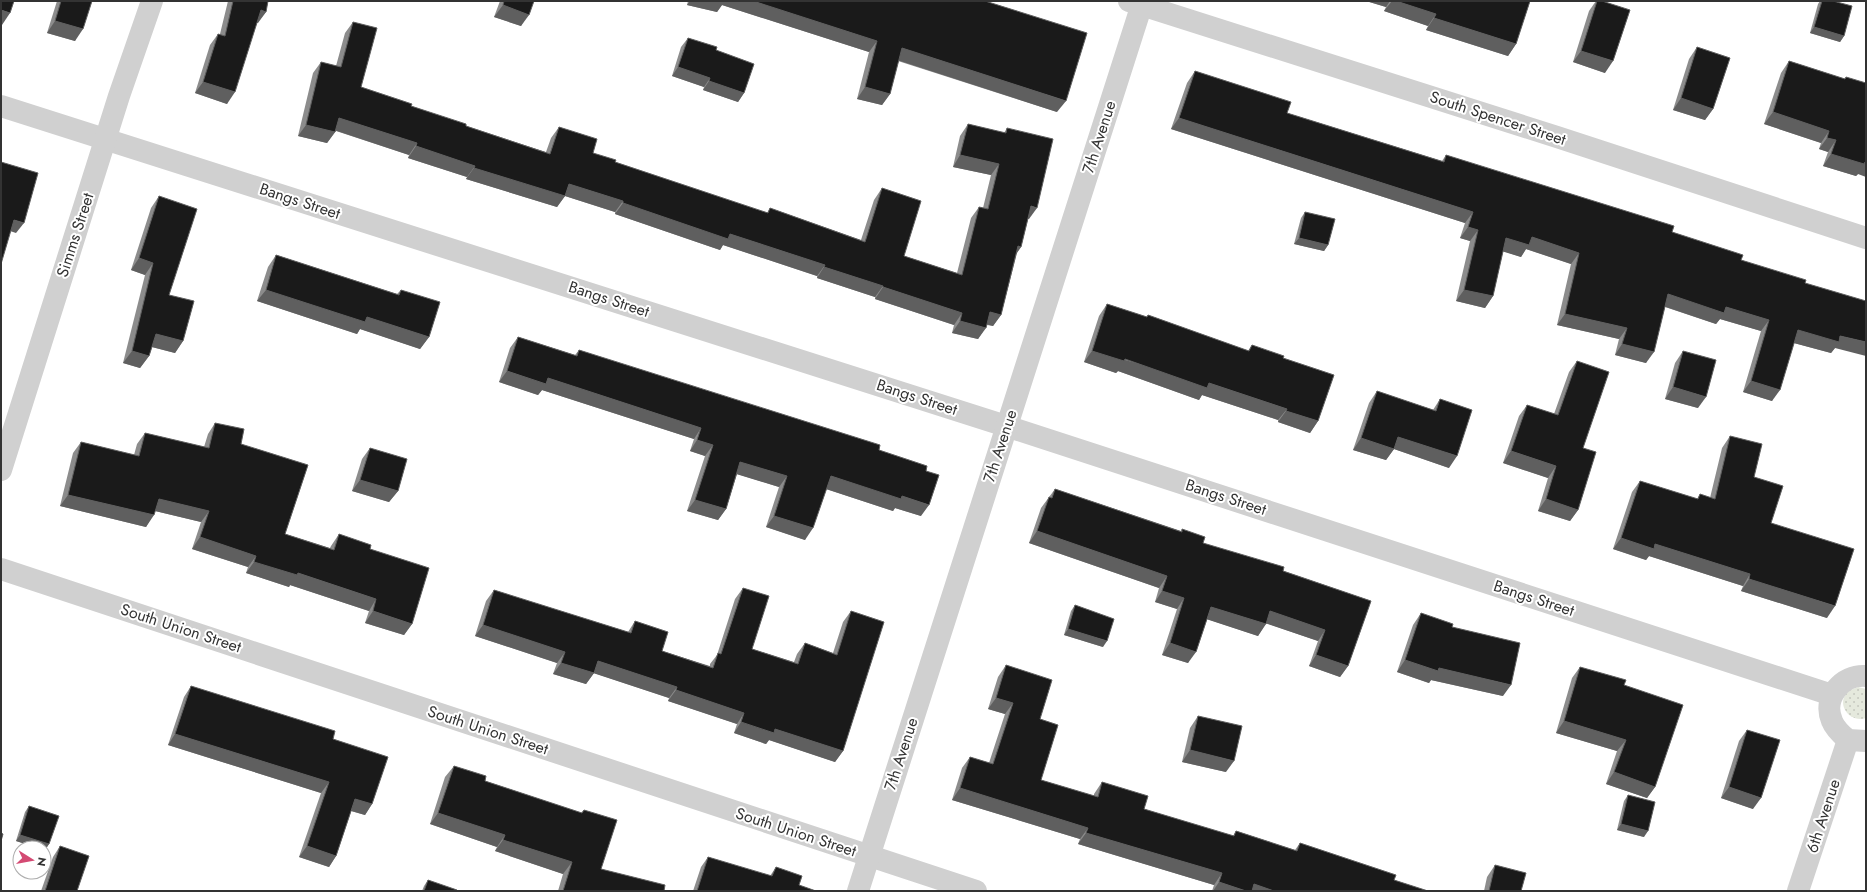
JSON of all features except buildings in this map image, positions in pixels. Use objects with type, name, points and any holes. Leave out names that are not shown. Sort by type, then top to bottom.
[{"type":"street","name":"Simms Street","points":[[1,470],[105,140],[152,1]]},
{"type":"street","name":"South Spencer Street","points":[[1138,2],[1866,238]]},
{"type":"street","name":"7th Avenue","points":[[858,891],[1006,426],[1138,2]]},
{"type":"street","name":"Bangs Street","points":[[1,106],[1006,426],[1832,695]]},
{"type":"street","name":"South Union Street","points":[[1,569],[976,891]]},
{"type":"street","points":[[1857,741],[1835,728],[1831,720],[1829,703],[1836,688],[1847,679],[1866,676]]},
{"type":"street","name":"6th Avenue","points":[[1798,891],[1857,741]]},
{"type":"shaded area","points":[[1858,687],[1866,689],[1866,718],[1860,719],[1854,718],[1846,711],[1843,701],[1849,691]]}]
